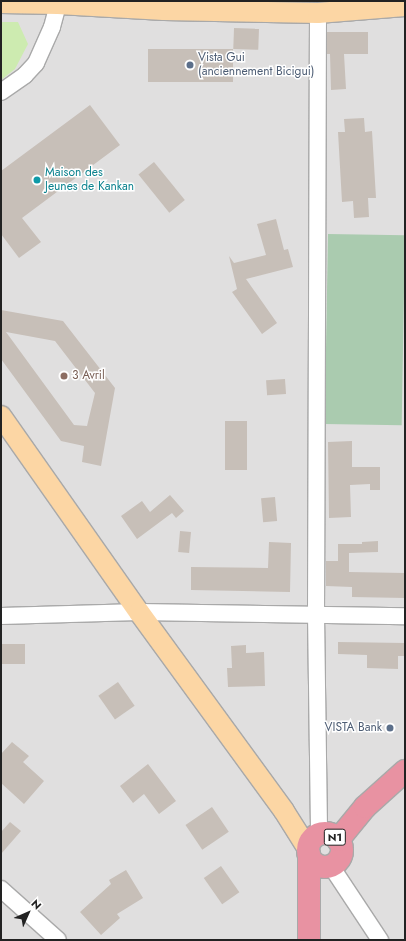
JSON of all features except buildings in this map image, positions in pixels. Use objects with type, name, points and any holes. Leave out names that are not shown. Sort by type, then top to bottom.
[{"type":"highway","name":"N1","points":[[309,940],[310,900],[321,847],[405,771]]},
{"type":"main road","points":[[1,3],[165,6],[318,13],[405,6]]},
{"type":"main road","points":[[1,416],[139,612],[284,811],[321,847]]},
{"type":"street","points":[[1,92],[32,67],[52,28],[48,3]]},
{"type":"street","points":[[318,13],[316,614],[321,847],[380,940]]},
{"type":"street","points":[[1,616],[139,612],[405,616]]},
{"type":"street","points":[[1,889],[58,940]]},
{"type":"shaded area","points":[[1,1],[405,1],[405,940],[1,940]]},
{"type":"green space","points":[[1,22],[18,22],[28,44],[15,69],[1,80]]},
{"type":"green space","points":[[328,234],[405,235],[402,425],[325,424]]},
{"type":"place","name":"Vista Gui (anciennement Bicigui)","points":[[190,65]]},
{"type":"place","name":"Maison des Jeunes de Kankan","points":[[37,180]]},
{"type":"place","name":"3 Avril","points":[[64,376]]},
{"type":"place","name":"VISTA Bank","points":[[390,728]]}]
